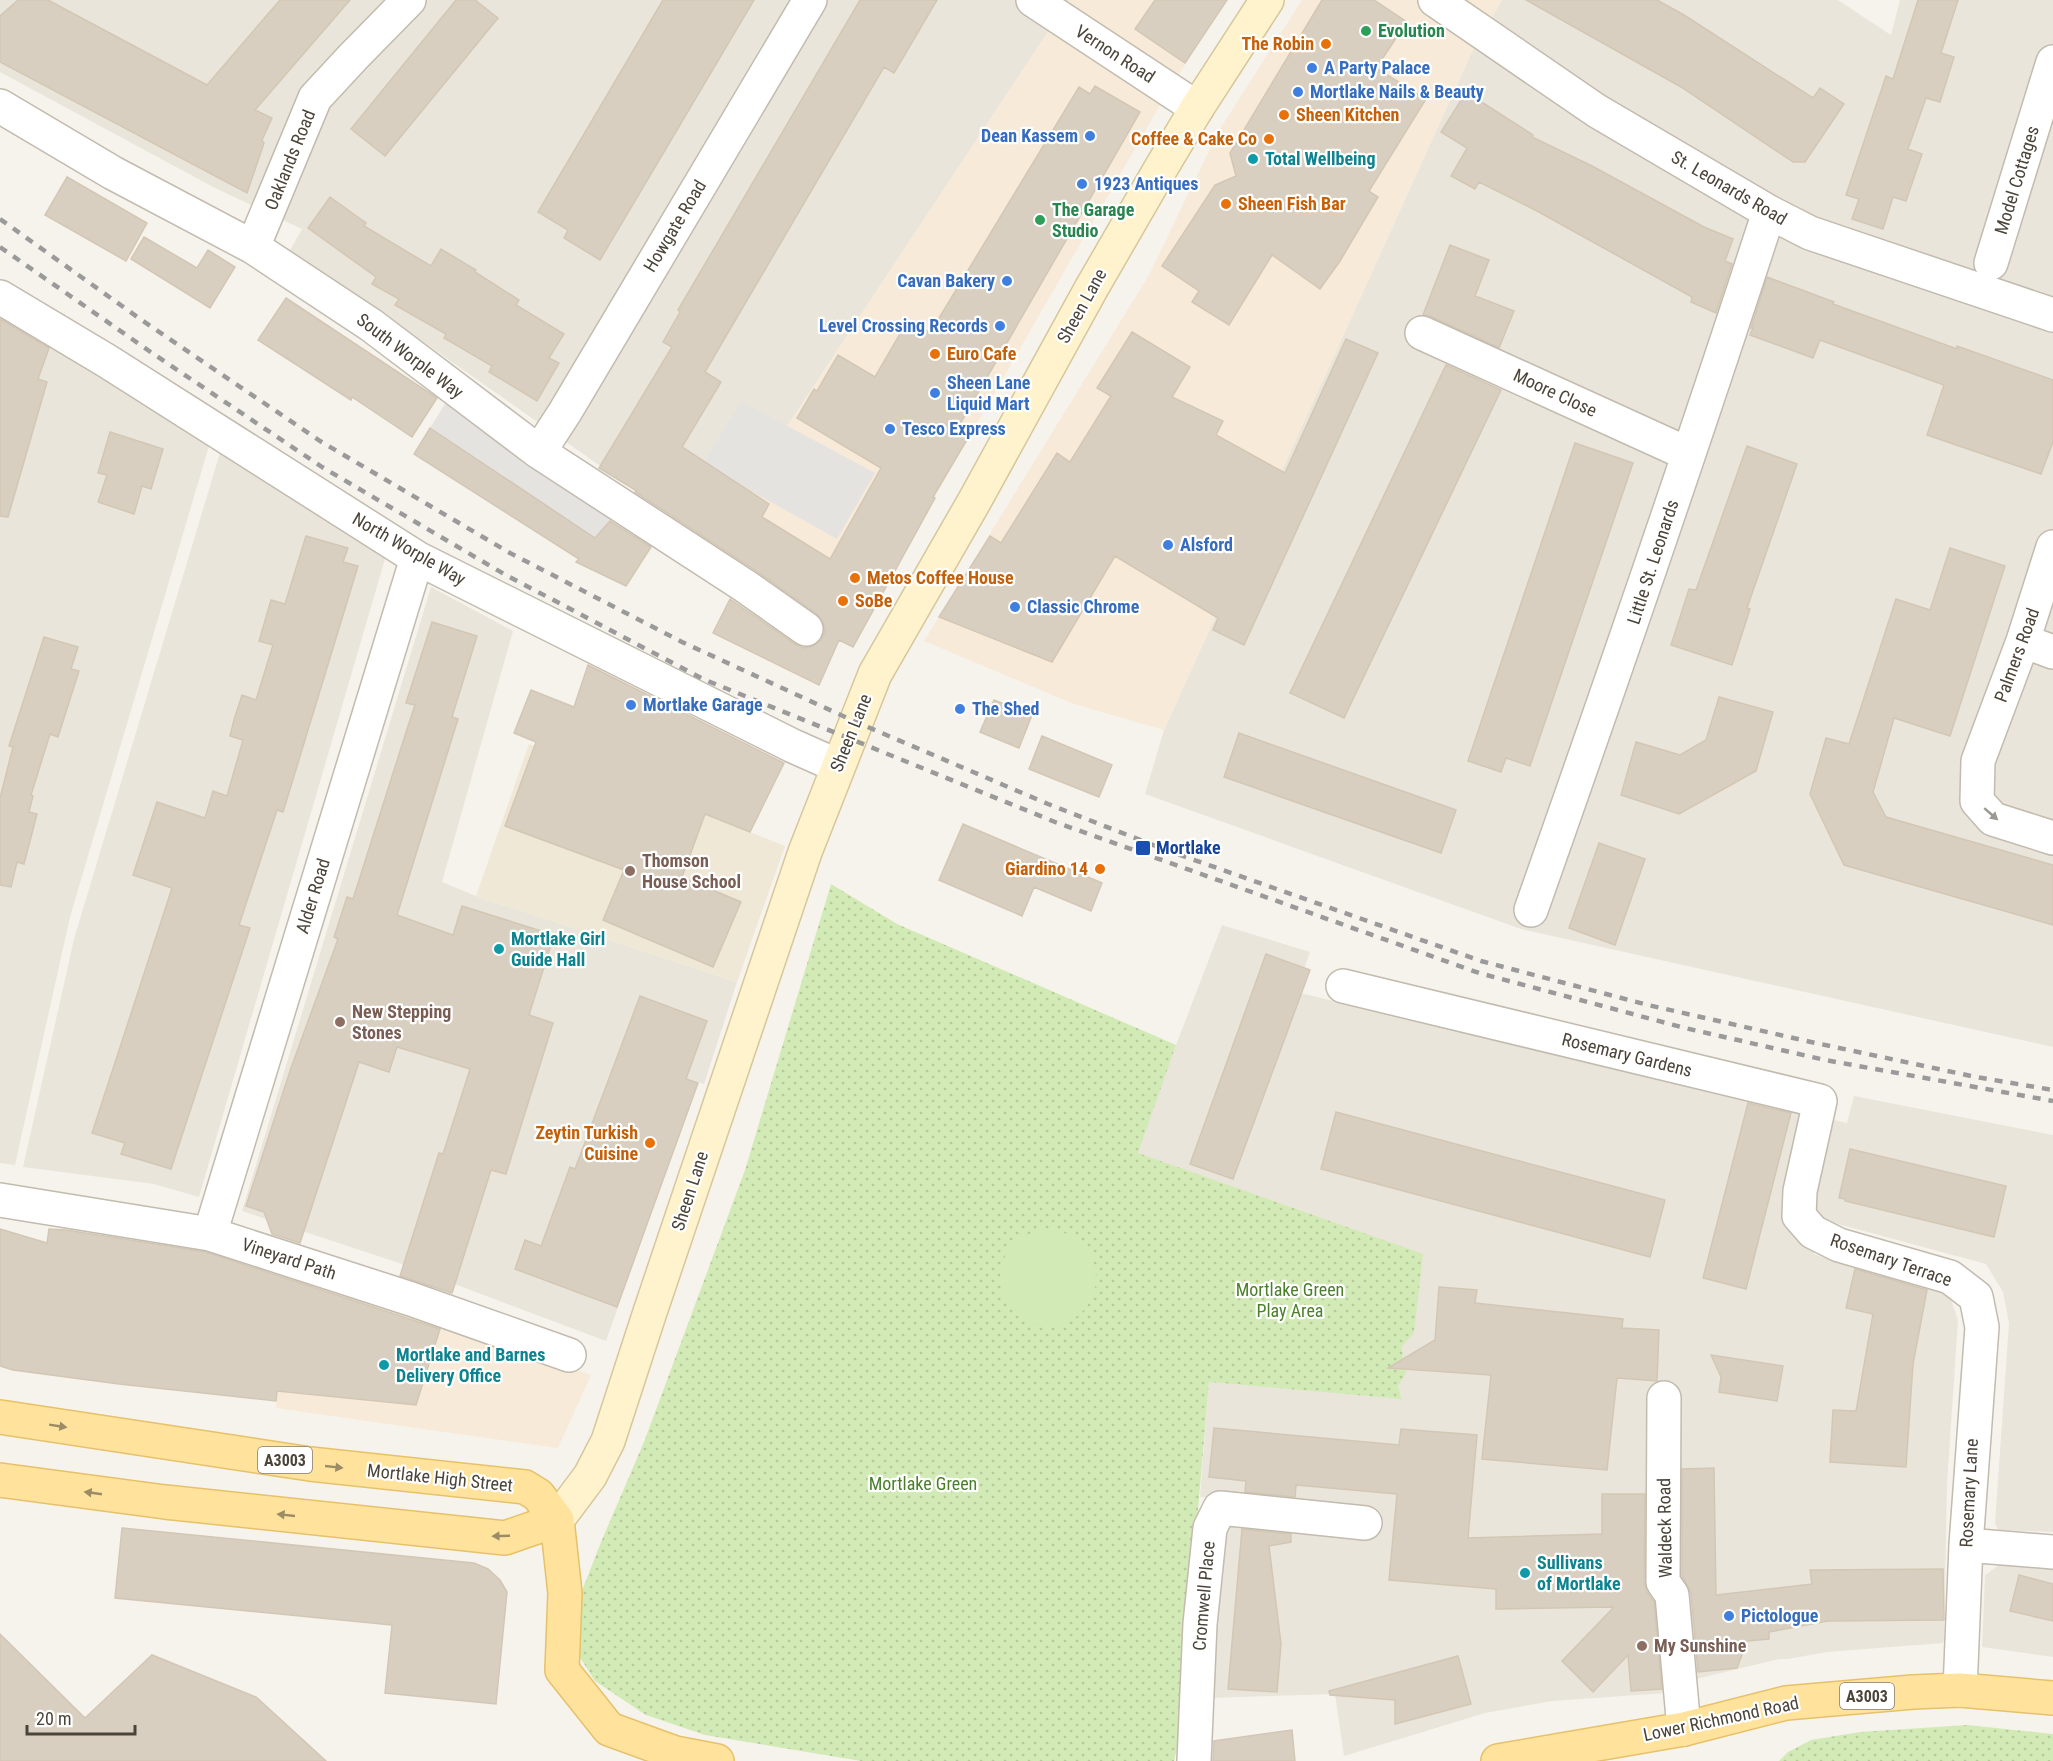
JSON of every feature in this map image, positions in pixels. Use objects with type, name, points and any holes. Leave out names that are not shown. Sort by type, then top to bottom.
[{"type":"main road","name":"Sheen Lane","points":[[557,1521],[590,1476],[608,1441],[805,852],[875,674],[975,500],[1091,289],[1197,108],[1267,0]]},
{"type":"main road","name":"Mortlake High Street","points":[[0,1417],[310,1464],[525,1487],[538,1495],[557,1521]]},
{"type":"main road","points":[[0,1480],[177,1503],[505,1538],[557,1521]]},
{"type":"main road","name":"A3003","points":[[557,1521],[565,1593],[562,1670],[609,1729],[675,1753],[717,1761]]},
{"type":"main road","name":"Lower Richmond Road","points":[[1498,1761],[1684,1729],[1786,1703],[1960,1690],[2053,1698]]},
{"type":"street","name":"Oaklands Road","points":[[253,247],[315,98],[409,0]]},
{"type":"street","name":"Howgate Road","points":[[539,452],[810,0]]},
{"type":"street","name":"Vernon Road","points":[[1033,0],[1197,108]]},
{"type":"street","name":"St. Leonards Road","points":[[1436,0],[1597,111],[1769,212],[1810,233],[2053,315]]},
{"type":"street","name":"Model Cottages","points":[[1991,263],[2053,62]]},
{"type":"street","name":"South Worple Way","points":[[0,106],[113,173],[253,247],[371,325],[539,452],[806,628]]},
{"type":"street","name":"Little St. Leonards","points":[[1531,910],[1625,644],[1769,212]]},
{"type":"street","name":"North Worple Way","points":[[0,297],[117,368],[417,558],[793,746],[838,766]]},
{"type":"street","name":"Moore Close","points":[[1422,333],[1688,454]]},
{"type":"street","name":"Palmers Road","points":[[2053,547],[2023,641],[1978,761],[1977,801],[1993,819],[2053,838]]},
{"type":"street","name":"Alder Road","points":[[210,1234],[417,558]]},
{"type":"street","points":[[2023,641],[2053,652]]},
{"type":"street","name":"Rosemary Gardens","points":[[1343,986],[1820,1101],[1800,1191]]},
{"type":"street","name":"Rosemary Terrace","points":[[1800,1191],[1799,1216],[1813,1232],[1839,1245],[1950,1277],[1976,1297]]},
{"type":"street","name":"Vineyard Path","points":[[0,1200],[210,1234],[411,1299],[569,1355]]},
{"type":"street","name":"Rosemary Lane","points":[[1960,1690],[1966,1545],[1982,1327],[1976,1297]]},
{"type":"street","name":"Waldeck Road","points":[[1664,1398],[1664,1582],[1672,1595],[1684,1729]]},
{"type":"street","name":"Cromwell Place","points":[[1194,1761],[1200,1624],[1205,1571],[1210,1528],[1220,1508],[1365,1523]]},
{"type":"street","points":[[1966,1545],[2053,1552]]},
{"type":"shaded area","points":[[0,0],[1069,0],[710,543],[412,334],[289,252],[302,229],[215,188],[0,72]]},
{"type":"shaded area","points":[[1069,0],[1226,0],[1164,98],[856,634],[710,543]]},
{"type":"shaded area","points":[[1302,0],[1502,0],[1472,52],[1164,730],[1074,704],[924,641],[1149,275],[1218,132]]},
{"type":"shaded area","points":[[1502,0],[1838,0],[1891,35],[1900,0],[2053,0],[2053,1047],[1521,929],[1145,794],[1164,730],[1472,52]]},
{"type":"shaded area","points":[[4,315],[211,439],[70,917],[15,1165],[0,1163],[0,328]]},
{"type":"shaded area","points":[[448,399],[612,519],[595,538],[430,428]]},
{"type":"shaded area","points":[[741,401],[875,473],[837,539],[703,464]]},
{"type":"shaded area","points":[[222,446],[387,552],[199,1197],[154,1184],[23,1167],[74,939]]},
{"type":"shaded area","points":[[431,587],[513,631],[442,882],[476,896],[737,982],[704,1084],[698,1082],[606,1341],[396,1262],[242,1211]]},
{"type":"shaded area","name":"Thomson House School","points":[[529,744],[785,846],[737,982],[476,896]]},
{"type":"shaded area","points":[[1222,925],[1310,952],[1296,992],[1847,1123],[1854,1096],[2053,1135],[2053,1532],[1998,1530],[1995,1523],[2009,1323],[2003,1292],[1986,1264],[1823,1220],[1814,1254],[1833,1261],[1939,1285],[1950,1297],[1958,1320],[1947,1484],[1943,1643],[1827,1652],[1779,1659],[1692,1680],[1666,1693],[1552,1701],[1485,1713],[1344,1756],[1335,1694],[1210,1698],[1223,1499],[1200,1497],[1209,1382],[1402,1398],[1398,1386],[1403,1360],[1402,1346],[1138,1153],[1160,1087]]},
{"type":"shaded area","name":"Mortlake and Barnes Delivery Office","points":[[287,1274],[519,1349],[591,1375],[558,1448],[276,1408]]},
{"type":"shaded area","points":[[2002,1563],[2053,1563],[2053,1657],[1982,1647],[1985,1575]]},
{"type":"green space","name":"Mortlake Green","points":[[831,884],[897,924],[1176,1045],[1138,1153],[1423,1254],[1414,1333],[1402,1346],[1406,1373],[1398,1386],[1402,1399],[1209,1382],[1178,1744],[1174,1761],[861,1761],[705,1735],[646,1715],[595,1681],[574,1648],[578,1601],[644,1442],[745,1170]]},
{"type":"green space","points":[[1048,1230],[1066,1234],[1082,1244],[1092,1260],[1096,1278],[1092,1296],[1082,1312],[1066,1322],[1048,1326],[1030,1322],[1014,1312],[1004,1296],[1000,1278],[1004,1260],[1014,1244],[1030,1234]]},
{"type":"green space","points":[[1967,1725],[2053,1734],[2053,1761],[1779,1761],[1788,1752],[1811,1740],[1860,1732]]},
{"type":"building","points":[[18,0],[48,0],[207,85],[280,0],[350,0],[255,110],[272,118],[262,140],[264,143],[247,193],[0,62],[0,16]]},
{"type":"building","points":[[456,0],[475,0],[498,18],[385,156],[351,129]]},
{"type":"building","points":[[663,0],[754,0],[600,260],[564,238],[568,230],[538,212]]},
{"type":"building","points":[[860,0],[937,0],[894,73],[884,67],[705,372],[721,382],[682,447],[769,504],[762,517],[830,559],[881,468],[797,418],[814,389],[817,391],[838,355],[875,377],[908,320],[930,333],[1079,87],[1090,94],[1095,86],[1140,112],[959,426],[971,433],[933,497],[935,498],[853,647],[839,640],[819,685],[713,633],[730,599],[804,648],[813,646],[821,640],[825,631],[823,622],[817,614],[755,570],[599,468],[672,347],[663,342],[680,312],[678,310]]},
{"type":"building","points":[[1155,0],[1227,0],[1185,63],[1135,29]]},
{"type":"building","points":[[1322,0],[1374,0],[1407,22],[1376,68],[1426,99],[1369,191],[1378,197],[1340,261],[1320,289],[1272,255],[1229,325],[1192,302],[1199,291],[1162,266],[1215,185],[1236,176],[1230,153]]},
{"type":"building","points":[[1526,0],[1657,0],[1813,98],[1820,88],[1844,104],[1805,162],[1793,162],[1681,87]]},
{"type":"building","points":[[1918,0],[1958,0],[1941,53],[1954,57],[1940,102],[1926,98],[1908,149],[1922,154],[1906,201],[1893,197],[1883,229],[1852,219],[1859,199],[1846,195],[1886,76],[1893,79]]},
{"type":"building","points":[[1466,92],[1533,135],[1532,137],[1592,166],[1704,227],[1733,239],[1725,261],[1732,264],[1716,313],[1691,302],[1692,297],[1537,211],[1479,182],[1475,189],[1451,176],[1467,148],[1441,132]]},
{"type":"building","points":[[67,177],[147,223],[126,261],[45,215]]},
{"type":"building","points":[[330,197],[366,223],[364,226],[431,266],[441,249],[519,300],[516,305],[564,334],[549,358],[559,363],[537,401],[489,372],[492,366],[444,338],[446,334],[395,305],[399,299],[372,284],[376,277],[308,228]]},
{"type":"building","points":[[144,237],[197,268],[208,250],[235,267],[210,308],[131,259]]},
{"type":"building","points":[[1450,245],[1489,260],[1475,296],[1514,311],[1499,348],[1430,316],[1423,315]]},
{"type":"building","points":[[1767,277],[1834,302],[1833,304],[1957,349],[1957,346],[2053,380],[2053,442],[2041,474],[1927,435],[1944,385],[1820,340],[1813,358],[1750,335]]},
{"type":"building","points":[[286,298],[437,398],[412,437],[352,397],[351,400],[258,340]]},
{"type":"building","points":[[0,319],[49,348],[38,379],[47,382],[8,517],[0,516]]},
{"type":"building","points":[[1132,332],[1190,367],[1172,397],[1223,421],[1216,435],[1285,473],[1346,339],[1378,353],[1244,645],[1213,630],[1218,618],[1115,556],[1052,662],[939,617],[990,536],[1001,543],[1057,453],[1070,462],[1111,396],[1097,388]]},
{"type":"building","points":[[1446,365],[1501,390],[1344,718],[1290,693]]},
{"type":"building","points":[[430,428],[595,538],[610,521],[651,547],[626,586],[576,562],[579,559],[414,454]]},
{"type":"building","points":[[110,432],[163,449],[151,489],[142,486],[134,514],[98,502],[107,475],[98,473]]},
{"type":"building","points":[[1575,443],[1633,463],[1530,766],[1506,758],[1501,772],[1468,761]]},
{"type":"building","points":[[1747,446],[1797,464],[1747,608],[1750,609],[1732,665],[1671,645],[1689,589],[1696,590]]},
{"type":"building","points":[[306,536],[348,548],[343,562],[358,566],[283,812],[277,810],[239,925],[250,928],[171,1169],[121,1154],[125,1143],[92,1133],[172,888],[133,875],[157,802],[205,818],[213,791],[227,796],[243,740],[230,736],[234,720],[242,695],[256,700],[273,645],[259,641],[271,600],[285,604]]},
{"type":"building","points":[[1950,548],[2005,566],[1950,736],[1894,718],[1873,792],[1886,817],[2053,865],[2053,925],[1844,865],[1810,794],[1826,738],[1849,744],[1896,599],[1930,610]]},
{"type":"building","points":[[432,622],[477,636],[452,717],[458,719],[397,915],[453,935],[462,906],[554,935],[529,1015],[553,1023],[506,1174],[491,1170],[452,1293],[400,1276],[439,1153],[443,1154],[470,1069],[397,1047],[389,1072],[359,1062],[300,1243],[272,1234],[264,1212],[246,1206],[291,1068],[338,939],[334,937],[347,897],[353,899],[415,705],[406,703]]},
{"type":"building","points":[[44,637],[78,647],[71,669],[79,671],[58,737],[50,734],[31,795],[33,796],[29,812],[37,814],[24,864],[17,862],[11,887],[0,885],[0,798],[13,747],[9,746]]},
{"type":"building","points":[[588,665],[784,763],[750,832],[705,814],[682,877],[741,902],[713,967],[603,920],[624,870],[505,826],[536,742],[514,733],[531,690],[574,707]]},
{"type":"building","points":[[1719,697],[1773,712],[1756,771],[1679,814],[1621,795],[1636,742],[1680,755],[1706,740]]},
{"type":"building","points":[[994,700],[1032,715],[1019,748],[980,732]]},
{"type":"building","points":[[1239,733],[1456,810],[1441,853],[1224,777]]},
{"type":"building","points":[[1042,736],[1112,765],[1099,797],[1029,769]]},
{"type":"building","points":[[963,824],[1102,883],[1091,911],[1034,887],[1022,916],[939,880]]},
{"type":"building","points":[[1599,843],[1645,859],[1615,945],[1569,928]]},
{"type":"building","points":[[1266,954],[1310,970],[1233,1179],[1190,1164]]},
{"type":"building","points":[[640,996],[707,1021],[686,1079],[698,1083],[617,1307],[515,1269],[525,1240],[541,1246],[570,1167],[575,1169]]},
{"type":"building","points":[[1748,1103],[1791,1113],[1746,1289],[1703,1278]]},
{"type":"building","points":[[1336,1112],[1665,1200],[1650,1257],[1321,1169]]},
{"type":"building","points":[[1850,1149],[2006,1186],[1994,1237],[1839,1198]]},
{"type":"building","points":[[0,1229],[47,1243],[49,1229],[206,1252],[440,1329],[416,1405],[277,1391],[276,1401],[119,1384],[13,1370],[0,1366]]},
{"type":"building","points":[[1855,1269],[1927,1290],[1913,1364],[1906,1467],[1830,1462],[1833,1410],[1856,1411],[1873,1314],[1846,1308]]},
{"type":"building","points":[[1439,1287],[1477,1290],[1475,1303],[1623,1319],[1622,1328],[1659,1330],[1657,1381],[1617,1378],[1607,1470],[1482,1459],[1491,1375],[1388,1368],[1435,1340]]},
{"type":"building","points":[[1711,1355],[1783,1366],[1777,1401],[1719,1392],[1721,1377]]},
{"type":"building","points":[[1214,1428],[1399,1445],[1401,1429],[1477,1435],[1468,1538],[1602,1534],[1602,1494],[1645,1494],[1644,1582],[1654,1602],[1662,1689],[1631,1691],[1628,1655],[1593,1692],[1562,1661],[1614,1607],[1496,1609],[1496,1589],[1389,1580],[1397,1494],[1296,1485],[1295,1497],[1245,1492],[1246,1481],[1209,1477]]},
{"type":"building","points":[[1714,1468],[1716,1595],[1812,1584],[1810,1570],[1943,1569],[1944,1620],[1828,1621],[1769,1632],[1769,1639],[1747,1641],[1737,1668],[1698,1672],[1691,1593],[1682,1576],[1682,1469]]},
{"type":"building","points":[[122,1528],[474,1563],[488,1569],[500,1580],[507,1592],[496,1704],[385,1693],[392,1625],[115,1598]]},
{"type":"building","points":[[1242,1529],[1291,1534],[1291,1542],[1269,1546],[1281,1644],[1277,1692],[1228,1689]]},
{"type":"building","points":[[2019,1575],[2053,1584],[2053,1621],[2010,1611]]},
{"type":"building","points":[[0,1634],[85,1718],[152,1655],[256,1697],[326,1761],[0,1761]]},
{"type":"building","points":[[1458,1656],[1471,1704],[1395,1724],[1395,1700],[1330,1695],[1329,1691]]},
{"type":"building","points":[[1292,1730],[1295,1761],[1213,1761],[1214,1741]]},
{"type":"railway","points":[[0,219],[143,321],[320,441],[510,553],[682,642],[856,722],[1048,804],[1166,850],[1481,961],[1648,1005],[1811,1042],[1976,1077],[2053,1090]]},
{"type":"railway","points":[[0,247],[322,467],[504,574],[703,679],[1055,822],[1479,973],[1685,1028],[1825,1060],[2053,1101]]},
{"type":"place","name":"Evolution","points":[[1366,31]]},
{"type":"place","name":"The Robin","points":[[1326,44]]},
{"type":"place","name":"A Party Palace","points":[[1312,68]]},
{"type":"place","name":"Mortlake Nails & Beauty","points":[[1298,92]]},
{"type":"place","name":"Sheen Kitchen","points":[[1284,115]]},
{"type":"place","name":"Dean Kassem","points":[[1090,136]]},
{"type":"place","name":"Coffee & Cake Co","points":[[1269,139]]},
{"type":"place","name":"Total Wellbeing","points":[[1253,159]]},
{"type":"place","name":"1923 Antiques","points":[[1082,184]]},
{"type":"place","name":"Sheen Fish Bar","points":[[1226,204]]},
{"type":"place","name":"The Garage Studio","points":[[1040,220]]},
{"type":"place","name":"Cavan Bakery","points":[[1007,281]]},
{"type":"place","name":"Level Crossing Records","points":[[1000,326]]},
{"type":"place","name":"Euro Cafe","points":[[935,354]]},
{"type":"place","name":"Sheen Lane Liquid Mart","points":[[935,393]]},
{"type":"place","name":"Tesco Express","points":[[890,429]]},
{"type":"place","name":"Alsford","points":[[1168,545]]},
{"type":"place","name":"Metos Coffee House","points":[[855,578]]},
{"type":"place","name":"SoBe","points":[[843,601]]},
{"type":"place","name":"Classic Chrome","points":[[1015,607]]},
{"type":"place","name":"Mortlake Garage","points":[[631,705]]},
{"type":"place","name":"The Shed","points":[[960,709]]},
{"type":"place","name":"Mortlake","points":[[1143,848]]},
{"type":"place","name":"Giardino 14","points":[[1100,869]]},
{"type":"place","name":"Thomson House School","points":[[630,871]]},
{"type":"place","name":"Mortlake Girl Guide Hall","points":[[499,949]]},
{"type":"place","name":"New Stepping Stones","points":[[340,1022]]},
{"type":"place","name":"Zeytin Turkish Cuisine","points":[[650,1143]]},
{"type":"place","name":"Mortlake and Barnes Delivery Office","points":[[384,1365]]},
{"type":"place","name":"Sullivans of Mortlake","points":[[1525,1573]]},
{"type":"place","name":"Pictologue","points":[[1729,1616]]},
{"type":"place","name":"My Sunshine","points":[[1642,1646]]},
{"type":"park label","name":"Mortlake Green Play Area","points":[[1290,1300]]}]
